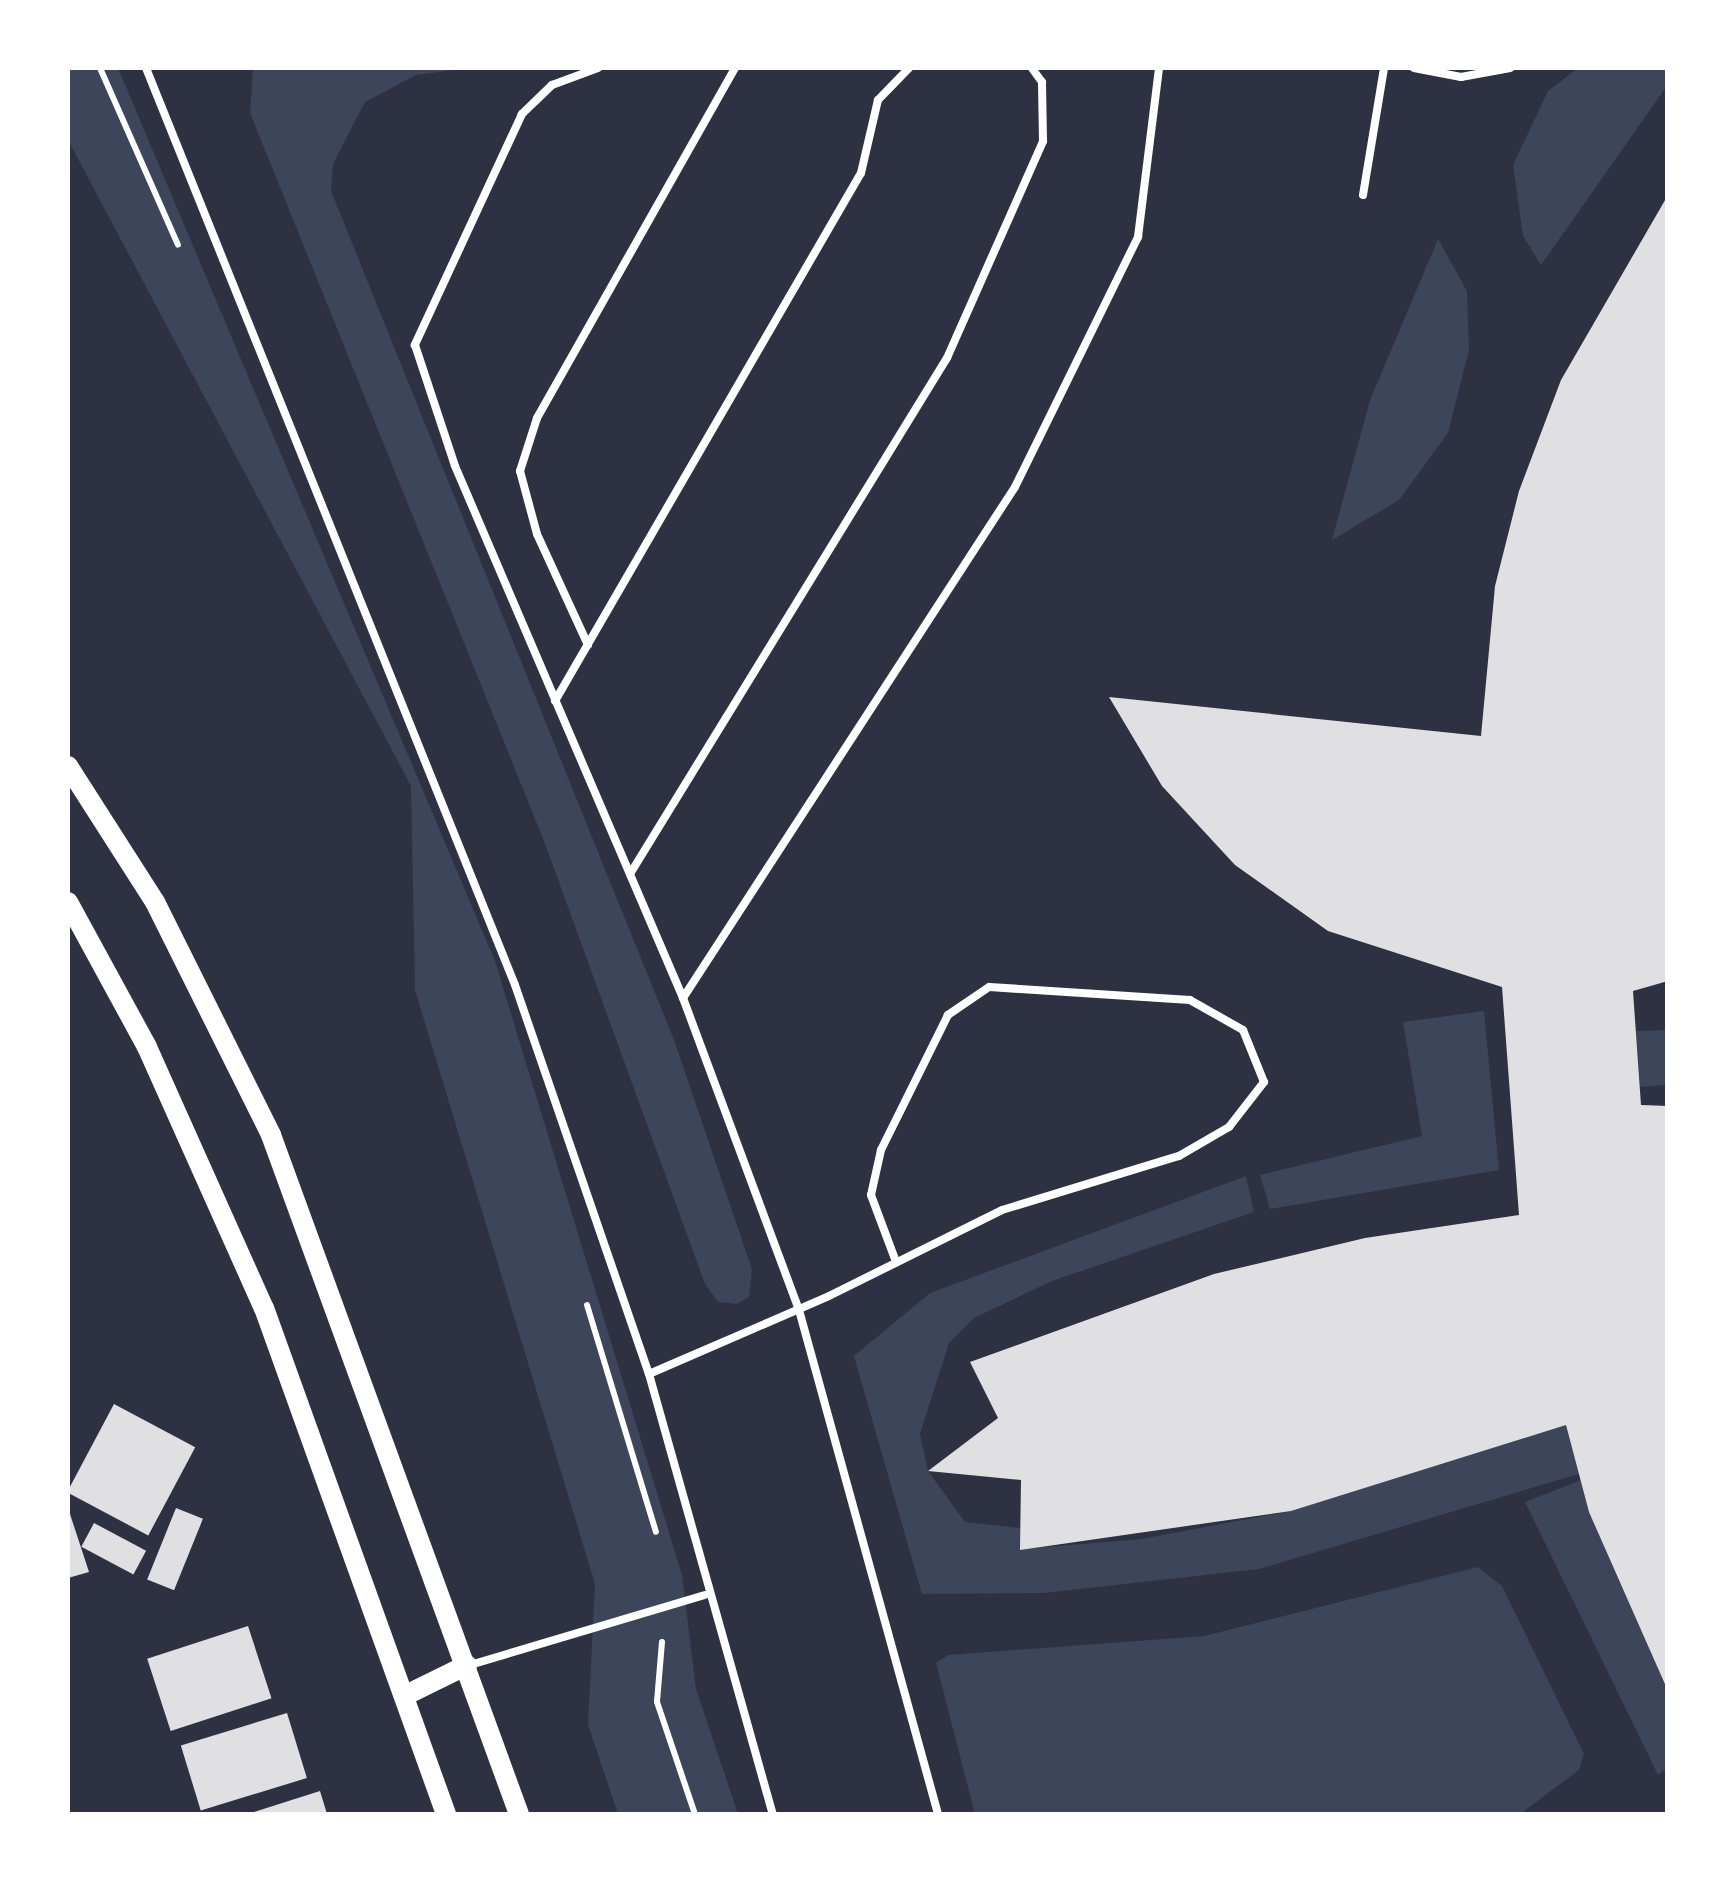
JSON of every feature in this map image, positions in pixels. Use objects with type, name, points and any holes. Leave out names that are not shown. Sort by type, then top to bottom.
[{"type":"main road","points":[[68,766],[154,902],[271,1135],[520,1814]]},
{"type":"main road","points":[[68,902],[147,1047],[264,1308],[446,1814]]},
{"type":"main road","points":[[406,1695],[467,1665]]},
{"type":"lane","points":[[146,68],[515,984],[649,1374],[705,1595],[773,1814]]},
{"type":"lane","points":[[598,68],[552,85],[522,114],[415,345],[555,701],[683,998],[799,1310],[938,1814]]},
{"type":"lane","points":[[588,645],[537,534],[520,471],[537,418],[735,68]]},
{"type":"lane","points":[[555,701],[861,173],[878,100],[909,68]]},
{"type":"lane","points":[[630,874],[947,358],[1043,141],[1042,82],[1032,68]]},
{"type":"lane","points":[[683,998],[1015,487],[1138,237],[1159,68]]},
{"type":"lane","points":[[1363,195],[1384,68]]},
{"type":"lane","points":[[1414,68],[1460,77],[1510,68]]},
{"type":"lane","points":[[649,1374],[799,1310],[1002,1210],[1179,1156],[1229,1127],[1264,1082],[1244,1030],[1190,1000],[989,988],[948,1016],[880,1150],[871,1195],[896,1262]]},
{"type":"lane","points":[[467,1665],[705,1595]]},
{"type":"path","points":[[100,68],[187,266]]},
{"type":"path","points":[[582,1290],[658,1538]]},
{"type":"path","points":[[664,1609],[657,1702],[695,1814]]},
{"type":"shaded area","points":[[68,68],[118,68],[495,961],[682,1575],[696,1689],[738,1814],[618,1814],[588,1725],[595,1584],[415,990],[411,786],[68,140]]},
{"type":"shaded area","points":[[253,68],[469,68],[416,75],[365,102],[333,164],[331,191],[674,1040],[752,1269],[749,1297],[737,1304],[718,1302],[705,1284],[544,841],[250,113]]},
{"type":"shaded area","points":[[1578,68],[1667,68],[1667,86],[1541,265],[1523,236],[1513,165],[1548,91]]},
{"type":"shaded area","points":[[1438,239],[1467,291],[1469,350],[1448,433],[1399,500],[1332,540],[1370,400]]},
{"type":"shaded area","points":[[1484,1011],[1499,1170],[1270,1209],[1260,1175],[1422,1136],[1403,1022]]},
{"type":"shaded area","points":[[1667,1030],[1667,1085],[1640,1087],[1636,1031]]},
{"type":"shaded area","points":[[1246,1176],[1254,1212],[1052,1281],[974,1318],[949,1343],[920,1434],[928,1471],[965,1522],[1021,1528],[1021,1549],[1141,1539],[1291,1511],[1566,1425],[1579,1474],[1259,1569],[1044,1593],[922,1594],[854,1356],[930,1293]]},
{"type":"shaded area","points":[[1581,1480],[1667,1690],[1667,1768],[1658,1775],[1525,1502]]},
{"type":"shaded area","points":[[1478,1567],[1502,1586],[1584,1754],[1579,1770],[1520,1814],[975,1814],[936,1663],[948,1655],[1204,1636]]},
{"type":"building","points":[[1668,195],[1668,981],[1633,991],[1641,1105],[1668,1106],[1668,1691],[1589,1512],[1566,1425],[1291,1511],[1020,1550],[1021,1480],[928,1471],[998,1418],[970,1362],[1214,1274],[1365,1238],[1519,1215],[1502,987],[1328,931],[1235,865],[1162,786],[1109,697],[1481,736],[1495,586],[1519,491],[1561,380]]},
{"type":"building","points":[[114,1404],[195,1447],[148,1535],[68,1493]]},
{"type":"building","points":[[68,1508],[89,1572],[68,1578]]},
{"type":"building","points":[[176,1508],[203,1519],[174,1590],[147,1579]]},
{"type":"building","points":[[94,1523],[146,1551],[133,1575],[81,1547]]},
{"type":"building","points":[[248,1626],[271,1698],[171,1731],[147,1659]]},
{"type":"building","points":[[287,1713],[307,1778],[201,1810],[181,1745]]},
{"type":"building","points":[[320,1791],[327,1814],[248,1814]]}]
